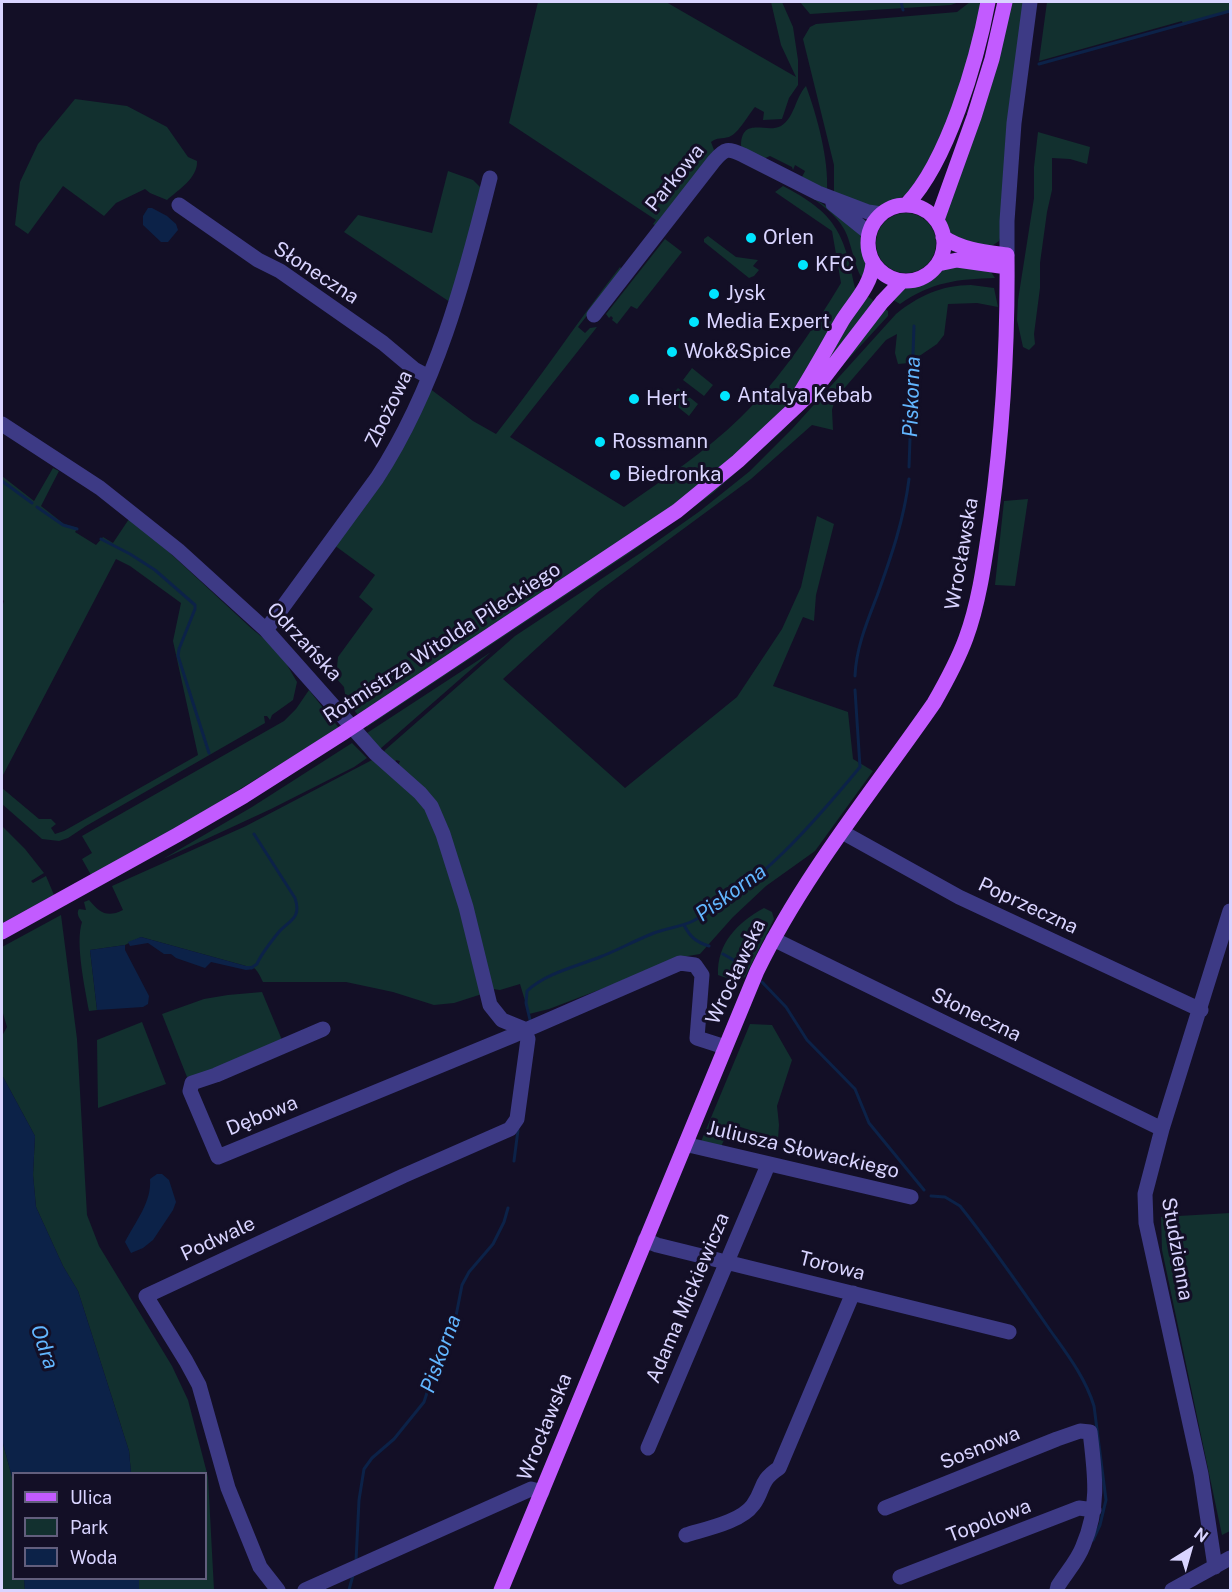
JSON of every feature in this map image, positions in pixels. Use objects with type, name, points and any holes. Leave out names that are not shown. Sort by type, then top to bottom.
[{"type":"main road","points":[[907,204],[916,195],[950,132],[967,82],[988,2]]},
{"type":"main road","points":[[937,220],[974,117],[992,59],[1005,2]]},
{"type":"main road","points":[[938,264],[944,246],[944,237],[937,220],[923,208],[907,204],[894,206],[881,214],[872,224],[867,248],[873,263],[884,276],[901,282],[922,278],[938,264],[957,260],[1007,261]]},
{"type":"main road","points":[[944,237],[955,244],[1007,261]]},
{"type":"main road","name":"Wrocławska","points":[[501,1590],[725,1047],[772,939],[842,832],[934,703],[966,637],[982,574],[1002,430],[1007,355],[1007,261]]},
{"type":"main road","name":"Rotmistrza Witolda Pileckiego","points":[[782,419],[864,289],[872,272],[873,263]]},
{"type":"main road","name":"Rotmistrza Witolda Pileckiego","points":[[2,932],[225,807],[362,721],[677,511],[738,461],[816,388],[885,299],[901,282]]},
{"type":"street","name":"Wrocławska","points":[[1007,261],[1014,123],[1030,2]]},
{"type":"street","name":"Parkowa","points":[[594,315],[714,161],[727,150],[731,149],[818,193]]},
{"type":"street","name":"Zbożowa","points":[[266,630],[391,457],[418,404],[446,336],[457,302],[490,178]]},
{"type":"street","points":[[818,193],[868,212],[881,214]]},
{"type":"street","points":[[818,193],[869,233]]},
{"type":"street","name":"Słoneczna","points":[[179,205],[258,260],[289,278],[383,343],[414,369],[429,377]]},
{"type":"street","name":"Odrzańska","points":[[2,424],[100,488],[178,550],[266,630],[376,754],[420,793],[431,806],[466,907],[487,997],[496,1015],[524,1029]]},
{"type":"street","name":"Poprzeczna","points":[[842,832],[959,897],[1201,1010]]},
{"type":"street","name":"Studzienna","points":[[1215,1567],[1198,1464],[1146,1223],[1145,1194],[1162,1129],[1230,911]]},
{"type":"street","name":"Słoneczna","points":[[772,939],[1162,1129]]},
{"type":"street","name":"Wrocławska","points":[[524,1029],[680,963],[695,965],[702,975],[697,1038],[725,1047]]},
{"type":"street","name":"Dębowa","points":[[323,1029],[192,1083],[190,1091],[219,1156],[524,1029]]},
{"type":"street","name":"Podwale","points":[[278,1590],[260,1567],[228,1488],[199,1385],[146,1296],[510,1128],[515,1124],[519,1111],[528,1039],[524,1029]]},
{"type":"street","name":"Juliusza Słowackiego","points":[[686,1143],[768,1165],[911,1197]]},
{"type":"street","name":"Adama Mickiewicza","points":[[648,1448],[768,1165]]},
{"type":"street","name":"Torowa","points":[[645,1240],[657,1245],[1010,1332]]},
{"type":"street","points":[[686,1535],[744,1515],[755,1504],[763,1482],[779,1468],[853,1293]]},
{"type":"street","name":"Sosnowa","points":[[885,1508],[1080,1431],[1090,1432],[1096,1490],[1094,1510]]},
{"type":"street","points":[[305,1590],[531,1489],[542,1492]]},
{"type":"street","name":"Topolowa","points":[[900,1577],[1079,1508],[1094,1510]]},
{"type":"street","points":[[1057,1590],[1083,1547],[1094,1510]]},
{"type":"street","points":[[1172,1590],[1230,1558]]},
{"type":"green space","points":[[538,2],[666,2],[796,77],[781,45],[771,2],[782,2],[793,27],[798,60],[798,85],[789,98],[782,119],[763,120],[764,112],[755,107],[733,135],[711,142],[714,150],[657,227],[653,224],[656,220],[509,123]]},
{"type":"green space","points":[[800,2],[959,2],[951,5],[810,14]]},
{"type":"green space","points":[[970,2],[983,2],[960,86],[938,146],[908,194],[878,208],[834,193],[834,165],[803,39],[810,27],[816,24],[957,12]]},
{"type":"green space","points":[[1012,2],[1025,2],[1001,235],[999,241],[989,248],[949,234],[943,217],[995,72]]},
{"type":"green space","points":[[1047,2],[1230,2],[1230,11],[1183,24],[1182,21],[1039,61]]},
{"type":"green space","points":[[806,86],[821,138],[826,165],[827,191],[802,177],[805,171],[795,165],[793,170],[792,167],[770,156],[763,159],[742,148],[741,145],[742,136],[750,128],[775,128],[786,122]]},
{"type":"green space","points":[[75,99],[127,106],[167,127],[188,157],[197,161],[194,173],[167,200],[145,189],[116,203],[104,216],[63,186],[28,234],[15,225],[20,182],[38,144]]},
{"type":"green space","points":[[1038,132],[1090,147],[1087,164],[1070,159],[1052,158],[1052,190],[1040,263],[1035,344],[1029,350],[1023,347],[1017,320],[1034,198],[1034,167]]},
{"type":"green space","points":[[448,171],[473,180],[481,188],[453,304],[344,232],[358,215],[432,233]]},
{"type":"green space","points":[[783,186],[815,205],[834,226],[841,238],[855,288],[858,290],[805,380],[785,407],[771,423],[682,500],[358,715],[346,701],[344,687],[336,678],[338,657],[373,609],[359,597],[375,575],[334,545],[429,388],[473,421],[496,434],[620,267],[623,270],[578,327],[585,333],[590,328],[597,327],[510,437],[624,507],[698,454],[755,403],[795,354],[841,283],[832,231],[775,192]]},
{"type":"green space","points":[[806,193],[853,224],[861,236],[866,264],[865,281],[859,272],[847,235],[840,223],[827,209]]},
{"type":"green space","points":[[900,213],[912,213],[923,218],[931,226],[936,243],[934,255],[923,268],[912,273],[900,273],[889,268],[881,260],[876,249],[876,237],[881,226],[889,218]]},
{"type":"green space","points":[[708,236],[736,257],[758,260],[753,266],[759,270],[749,278],[704,242]]},
{"type":"green space","points":[[665,239],[682,252],[637,309],[631,306],[617,324],[611,316],[609,318],[606,314]]},
{"type":"green space","points":[[949,265],[991,272],[995,278],[945,283],[923,291],[900,304],[893,300],[905,288],[929,281]]},
{"type":"green space","points":[[971,285],[994,288],[998,307],[977,303],[948,304],[944,335],[937,344],[909,363],[898,364],[895,353],[897,334],[886,340],[835,399],[832,410],[833,430],[812,425],[751,479],[599,591],[503,679],[625,788],[737,697],[782,629],[801,587],[817,516],[834,524],[816,595],[814,621],[803,617],[773,686],[848,712],[853,759],[873,771],[815,851],[766,886],[733,917],[700,954],[688,956],[549,1009],[529,1014],[520,984],[500,990],[493,989],[445,826],[397,768],[400,761],[396,760],[394,765],[383,754],[385,750],[515,636],[642,552],[700,511],[750,471],[792,429],[896,314],[913,302],[940,289]]},
{"type":"green space","points":[[865,294],[875,302],[817,382],[828,353]]},
{"type":"green space","points":[[885,309],[888,311],[888,316],[781,432],[713,493],[631,552],[367,727],[366,725],[680,515]]},
{"type":"green space","points":[[692,368],[713,385],[704,396],[683,380]]},
{"type":"green space","points":[[678,388],[698,404],[689,416],[668,399]]},
{"type":"green space","points":[[53,468],[59,471],[41,506],[64,524],[78,528],[75,532],[96,545],[103,537],[113,543],[129,519],[143,528],[279,651],[297,682],[293,700],[272,715],[270,720],[264,716],[265,723],[68,838],[59,841],[42,839],[2,804],[2,788],[39,819],[51,819],[56,824],[51,828],[55,834],[198,755],[173,641],[181,603],[130,566],[116,559],[2,777],[2,607],[4,601],[2,599],[2,476],[34,501]]},
{"type":"green space","points":[[1028,499],[1015,586],[995,585],[1004,501]]},
{"type":"green space","points":[[491,652],[380,749],[367,733]]},
{"type":"green space","points":[[309,690],[339,728],[193,818],[91,875],[82,859],[92,853],[82,836],[284,721],[296,709]]},
{"type":"green space","points":[[352,743],[367,758],[354,767],[271,809],[163,859],[252,807]]},
{"type":"green space","points":[[372,760],[426,803],[455,880],[482,994],[454,1003],[434,1005],[393,992],[346,982],[263,982],[252,967],[141,937],[125,945],[90,950],[97,1010],[89,1011],[80,953],[82,922],[78,914],[79,909],[86,910],[84,902],[89,900],[100,911],[108,914],[123,910],[112,886],[246,826]]},
{"type":"green space","points":[[2,826],[25,849],[44,873],[31,881],[33,883],[46,876],[54,895],[2,923]]},
{"type":"green space","points":[[764,908],[772,912],[774,919],[745,977],[738,982],[718,975],[721,953],[731,935],[745,920]]},
{"type":"green space","points":[[61,915],[77,1039],[87,1215],[99,1246],[172,1366],[188,1400],[207,1472],[131,1472],[129,1451],[78,1291],[63,1266],[36,1207],[33,1175],[35,1136],[2,1075],[2,1036],[7,1027],[2,1010],[2,947]]},
{"type":"green space","points":[[262,992],[282,1040],[209,1074],[187,1077],[162,1014],[204,999]]},
{"type":"green space","points":[[142,1022],[166,1084],[98,1108],[97,1040]]},
{"type":"green space","points":[[750,1024],[772,1025],[792,1060],[777,1106],[778,1139],[731,1124],[720,1149],[700,1144]]},
{"type":"green space","points":[[1230,1213],[1230,1531],[1222,1535],[1162,1250],[1161,1217]]},
{"type":"green space","points":[[2,1440],[12,1477],[12,1580],[24,1580],[25,1590],[2,1590]]},
{"type":"green space","points":[[207,1473],[214,1590],[139,1590],[139,1580],[207,1580]]},
{"type":"water","points":[[148,208],[167,216],[176,224],[178,230],[168,242],[161,242],[143,225],[143,216]]},
{"type":"water","points":[[141,937],[252,966],[254,969],[246,970],[211,962],[205,968],[171,954],[164,954],[148,943],[130,946],[128,942]]},
{"type":"water","points":[[125,945],[125,950],[149,996],[148,1004],[143,1007],[97,1010],[90,950]]},
{"type":"water","name":"Odra","points":[[2,1075],[35,1136],[33,1175],[36,1207],[63,1266],[78,1291],[129,1451],[131,1472],[12,1472],[12,1477],[2,1440]]},
{"type":"water","points":[[157,1174],[162,1174],[169,1180],[176,1202],[153,1240],[143,1248],[131,1253],[125,1242],[146,1204],[150,1179]]},
{"type":"water","points":[[24,1580],[139,1580],[139,1590],[25,1590]]},
{"type":"waterway","name":"Piskorna","points":[[901,2],[903,10]]},
{"type":"waterway","points":[[1039,64],[1230,11]]},
{"type":"waterway","name":"Piskorna","points":[[909,467],[914,326]]},
{"type":"waterway","name":"Piskorna","points":[[855,676],[860,645],[896,538],[909,479]]},
{"type":"waterway","points":[[2,481],[32,503]]},
{"type":"waterway","points":[[37,507],[63,525],[77,529]]},
{"type":"waterway","points":[[101,539],[155,570],[195,605],[178,656],[209,753]]},
{"type":"waterway","name":"Piskorna","points":[[530,1020],[526,1003],[527,991],[535,985],[552,975],[654,933],[693,921],[741,890],[804,832],[860,767],[855,690]]},
{"type":"waterway","points":[[251,968],[257,964],[278,933],[296,915],[297,910],[295,898],[254,834]]},
{"type":"waterway","points":[[684,925],[694,938],[709,946]]},
{"type":"waterway","points":[[723,954],[746,967]]},
{"type":"waterway","points":[[762,982],[786,1007],[807,1040],[855,1089],[869,1123],[924,1190]]},
{"type":"waterway","name":"Piskorna","points":[[514,1161],[518,1130]]},
{"type":"waterway","points":[[931,1196],[945,1197],[960,1206],[1017,1283],[1086,1385],[1094,1406],[1106,1500],[1100,1525],[1093,1540]]},
{"type":"waterway","name":"Piskorna","points":[[356,1561],[359,1500],[364,1469],[372,1458],[394,1439],[424,1402],[443,1343],[455,1321],[462,1285],[469,1272],[493,1244],[508,1208]]},
{"type":"waterway","name":"Piskorna","points":[[349,1590],[353,1575]]},
{"type":"place","name":"Orlen","points":[[751,238]]},
{"type":"place","name":"KFC","points":[[803,265]]},
{"type":"place","name":"Jysk","points":[[714,294]]},
{"type":"place","name":"Media Expert","points":[[694,322]]},
{"type":"place","name":"Wok&Spice","points":[[672,352]]},
{"type":"place","name":"Antalya Kebab","points":[[725,396]]},
{"type":"place","name":"Hert","points":[[634,399]]},
{"type":"place","name":"Rossmann","points":[[600,442]]},
{"type":"place","name":"Biedronka","points":[[615,475]]}]
